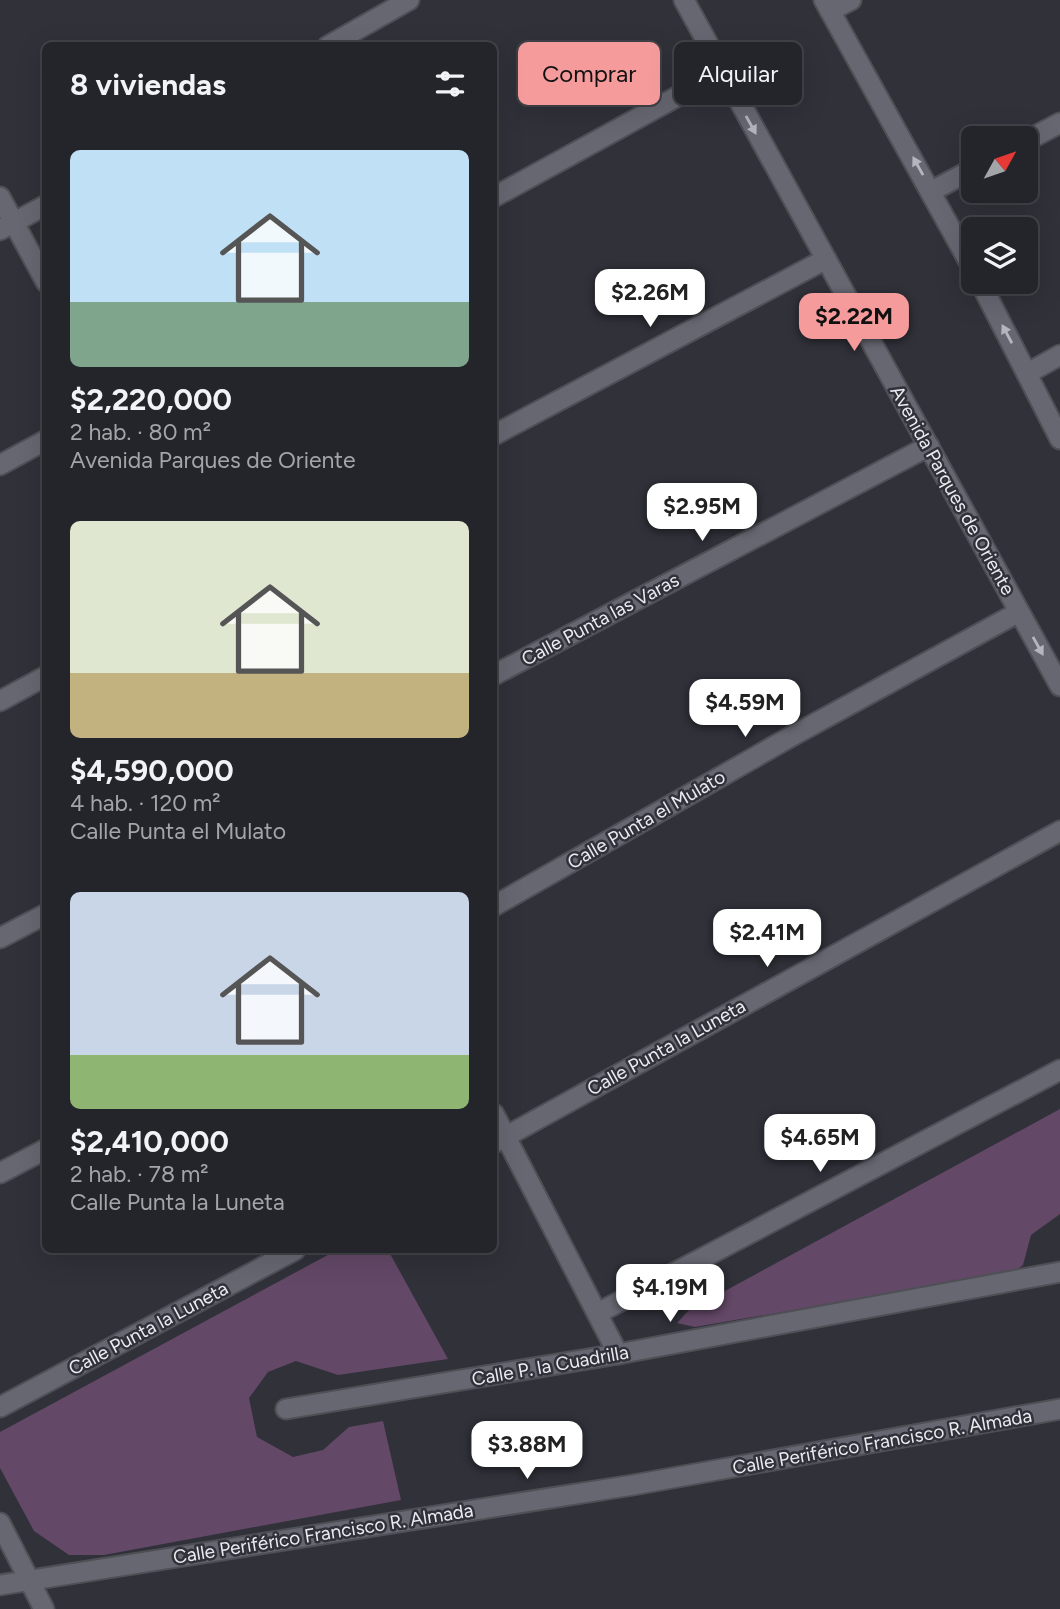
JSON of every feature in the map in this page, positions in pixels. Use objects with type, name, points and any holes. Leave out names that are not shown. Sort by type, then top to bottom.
[{"type":"street","points":[[335,42],[409,0]]},
{"type":"street","name":"Avenida Parques de Oriente","points":[[684,0],[706,42]]},
{"type":"street","points":[[850,0],[827,5],[961,246]]},
{"type":"street","points":[[497,195],[674,98]]},
{"type":"street","name":"Avenida Parques de Oriente","points":[[740,105],[1060,686]]},
{"type":"street","points":[[1038,135],[1060,123]]},
{"type":"street","points":[[932,191],[961,175]]},
{"type":"street","points":[[0,197],[7,226],[42,276]]},
{"type":"street","points":[[7,226],[42,207]]},
{"type":"street","points":[[497,433],[825,259]]},
{"type":"street","points":[[986,294],[1060,439]]},
{"type":"street","points":[[1028,373],[1060,355]]},
{"type":"street","points":[[0,465],[42,442]]},
{"type":"street","name":"Calle Punta las Varas","points":[[497,673],[929,446]]},
{"type":"street","name":"Calle Punta el Mulato","points":[[497,904],[792,736],[1019,612]]},
{"type":"street","points":[[0,701],[42,678]]},
{"type":"street","name":"Calle Punta la Luneta","points":[[500,1140],[1060,831]]},
{"type":"street","points":[[0,938],[42,916]]},
{"type":"street","points":[[598,1313],[1060,1070]]},
{"type":"street","points":[[500,1140],[598,1313],[618,1354]]},
{"type":"street","points":[[0,1173],[42,1151]]},
{"type":"street","name":"Calle Punta la Luneta","points":[[0,1407],[289,1253]]},
{"type":"street","name":"Calle P. la Cuadrilla","points":[[286,1409],[618,1354],[1060,1272]]},
{"type":"street","name":"Calle Periférico Francisco R. Almada","points":[[0,1585],[633,1485],[1060,1409]]},
{"type":"street","points":[[0,1523],[44,1609]]},
{"type":"shaded area","points":[[1060,1109],[1060,1214],[1031,1235],[1023,1265],[1013,1272],[695,1327],[677,1323],[688,1311]]},
{"type":"shaded area","points":[[331,1253],[390,1253],[448,1359],[338,1375],[296,1361],[268,1372],[249,1398],[257,1437],[293,1457],[323,1450],[349,1427],[383,1421],[401,1500],[104,1555],[69,1555],[34,1531],[0,1468],[0,1432]]}]
